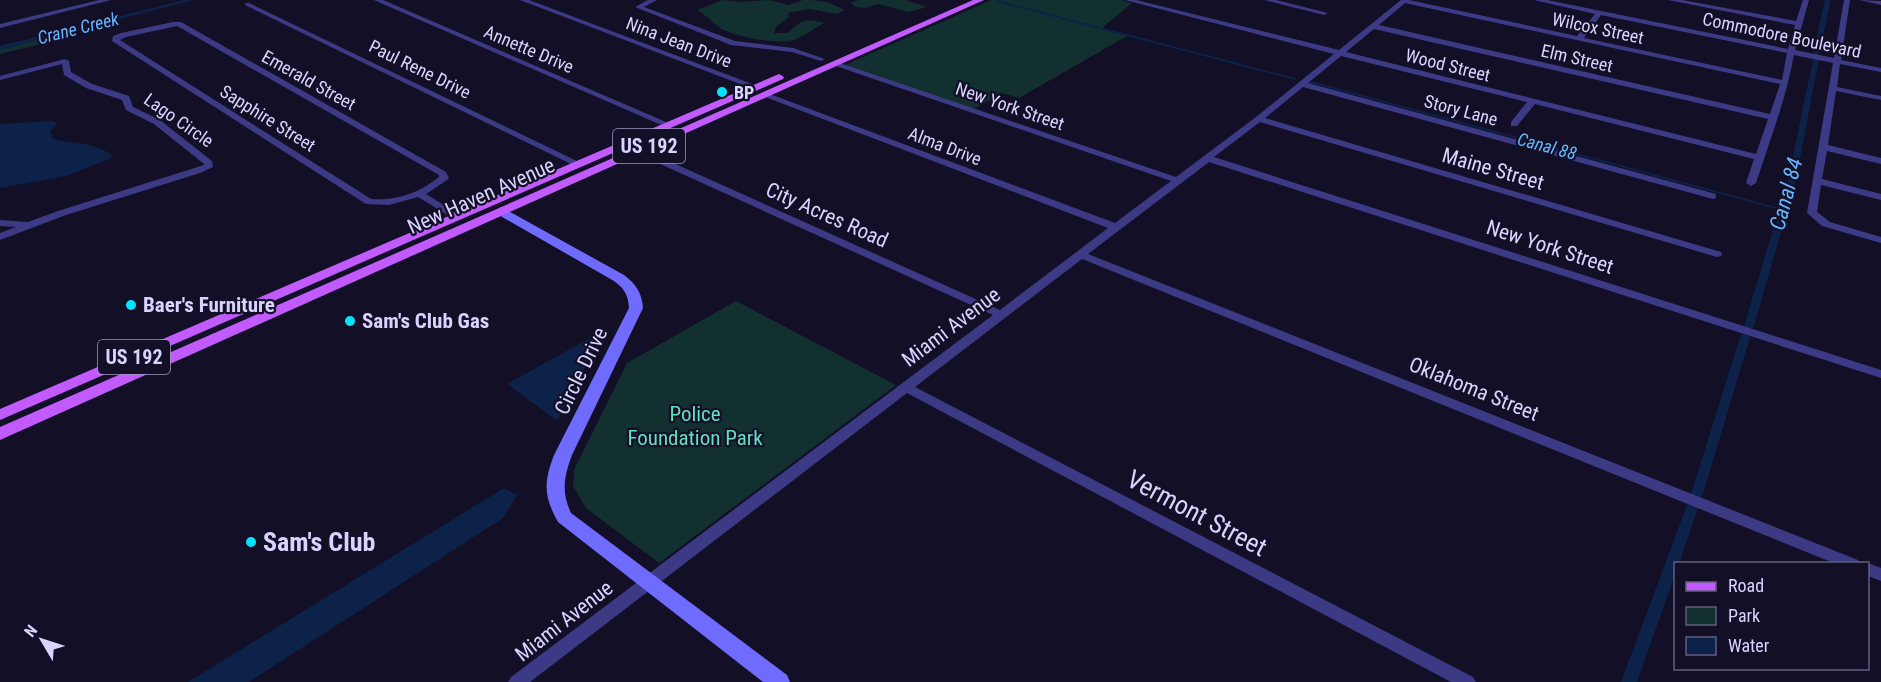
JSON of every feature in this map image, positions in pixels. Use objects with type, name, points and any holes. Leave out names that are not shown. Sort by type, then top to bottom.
[{"type":"main road","name":"New Haven Avenue","points":[[817,64],[834,64],[956,4],[980,0]]},
{"type":"main road","name":"New Haven Avenue","points":[[0,415],[436,240],[639,150],[840,51],[940,12]]},
{"type":"main road","points":[[834,64],[834,57],[840,51]]},
{"type":"main road","name":"New Haven Avenue","points":[[0,434],[458,216],[669,125],[760,91]]},
{"type":"main road","points":[[639,150],[642,141],[650,133]]},
{"type":"main road","points":[[567,182],[579,170],[578,164]]},
{"type":"main road","points":[[501,212],[503,201],[512,193]]},
{"type":"main road","points":[[436,240],[458,226],[461,220],[458,216]]},
{"type":"main road","points":[[33,419],[34,411],[42,404],[78,382]]},
{"type":"street","points":[[0,26],[108,0]]},
{"type":"street","name":"Annette Drive","points":[[377,0],[669,125]]},
{"type":"street","name":"Nina Jean Drive","points":[[523,0],[760,91]]},
{"type":"street","points":[[654,0],[638,7],[734,43],[777,48],[817,64]]},
{"type":"street","name":"Wood Street","points":[[1128,0],[1760,158]]},
{"type":"street","points":[[1268,0],[1324,13]]},
{"type":"street","name":"Miami Avenue","points":[[517,682],[647,581],[1304,85],[1339,53],[1405,0]]},
{"type":"street","name":"Wilcox Street","points":[[1405,0],[1785,83]]},
{"type":"street","name":"Commodore Boulevard","points":[[1537,0],[1881,70]]},
{"type":"street","points":[[1671,0],[1800,24]]},
{"type":"street","points":[[1751,183],[1785,83],[1806,0]]},
{"type":"street","points":[[1847,0],[1819,181],[1812,210],[1819,221],[1881,240]]},
{"type":"street","points":[[1862,0],[1881,3]]},
{"type":"street","name":"Paul Rene Drive","points":[[247,4],[578,164]]},
{"type":"street","points":[[1579,39],[1599,13]]},
{"type":"street","points":[[665,18],[689,21],[694,23],[697,30]]},
{"type":"street","points":[[680,24],[689,21]]},
{"type":"street","name":"Emerald Street","points":[[124,35],[158,26],[178,24],[443,174],[444,178],[437,184],[418,193]]},
{"type":"street","name":"Elm Street","points":[[1373,26],[1774,118]]},
{"type":"street","name":"Sapphire Street","points":[[124,35],[116,41],[369,202],[381,204],[418,193]]},
{"type":"street","name":"Lago Circle","points":[[0,78],[65,61],[68,73],[89,86],[126,98],[129,108],[158,122],[209,163],[208,167],[186,175],[27,225],[0,237]]},
{"type":"street","name":"New York Street","points":[[834,64],[1176,180]]},
{"type":"street","name":"Story Lane","points":[[1304,85],[1713,196]]},
{"type":"street","points":[[1832,88],[1881,98]]},
{"type":"street","name":"Alma Drive","points":[[760,91],[1115,227]]},
{"type":"street","points":[[1514,124],[1533,101]]},
{"type":"street","name":"Maine Street","points":[[1259,119],[1717,254]]},
{"type":"street","points":[[1823,147],[1881,161]]},
{"type":"street","name":"City Acres Road","points":[[639,150],[1000,314]]},
{"type":"street","name":"New York Street","points":[[1207,158],[1881,374]]},
{"type":"street","points":[[1819,181],[1881,197]]},
{"type":"street","points":[[418,193],[458,216]]},
{"type":"street","name":"Circle Drive","points":[[501,212],[620,278],[636,294],[636,308],[563,454],[553,494],[564,517],[779,682]]},
{"type":"street","points":[[0,223],[27,225]]},
{"type":"street","name":"Oklahoma Street","points":[[1079,254],[1848,562]]},
{"type":"street","name":"Vermont Street","points":[[905,387],[1467,682]]},
{"type":"green space","points":[[722,0],[741,2],[769,0],[788,5],[811,0],[827,2],[845,10],[837,14],[809,9],[788,13],[789,17],[776,27],[774,33],[787,33],[807,20],[824,23],[794,40],[778,42],[746,37],[727,31],[697,10]]},
{"type":"green space","points":[[858,0],[905,0],[927,7],[909,12],[878,4],[865,8],[856,7],[850,3]]},
{"type":"green space","points":[[991,0],[1121,0],[1132,3],[1101,29],[1127,36],[1019,98],[1002,93],[972,110],[843,66]]},
{"type":"green space","points":[[50,34],[61,39],[0,54],[0,46]]},
{"type":"green space","name":"Police Foundation Park","points":[[736,301],[896,385],[659,563],[586,508],[573,486],[574,470],[627,363]]},
{"type":"water","points":[[51,121],[58,123],[50,131],[53,139],[93,146],[114,157],[66,176],[0,188],[0,124]]},
{"type":"water","points":[[604,330],[557,421],[507,384]]},
{"type":"water","points":[[504,488],[517,495],[503,518],[249,682],[188,682]]},
{"type":"waterway","name":"Crane Creek","points":[[0,48],[191,0]]},
{"type":"waterway","name":"Canal 84","points":[[1816,54],[1828,0]]},
{"type":"waterway","name":"Canal 88","points":[[997,1],[1295,79]]},
{"type":"waterway","name":"Canal 84","points":[[1749,326],[1792,180],[1816,59]]},
{"type":"waterway","name":"Canal 88","points":[[1311,82],[1783,210]]},
{"type":"waterway","name":"Canal 84","points":[[1697,494],[1746,334]]},
{"type":"waterway","name":"Canal 84","points":[[1629,682],[1693,505]]},
{"type":"place","name":"BP","points":[[722,92]]},
{"type":"place","name":"Baer's Furniture","points":[[131,305]]},
{"type":"place","name":"Sam's Club Gas","points":[[350,321]]},
{"type":"place","name":"Sam's Club","points":[[251,542]]}]
